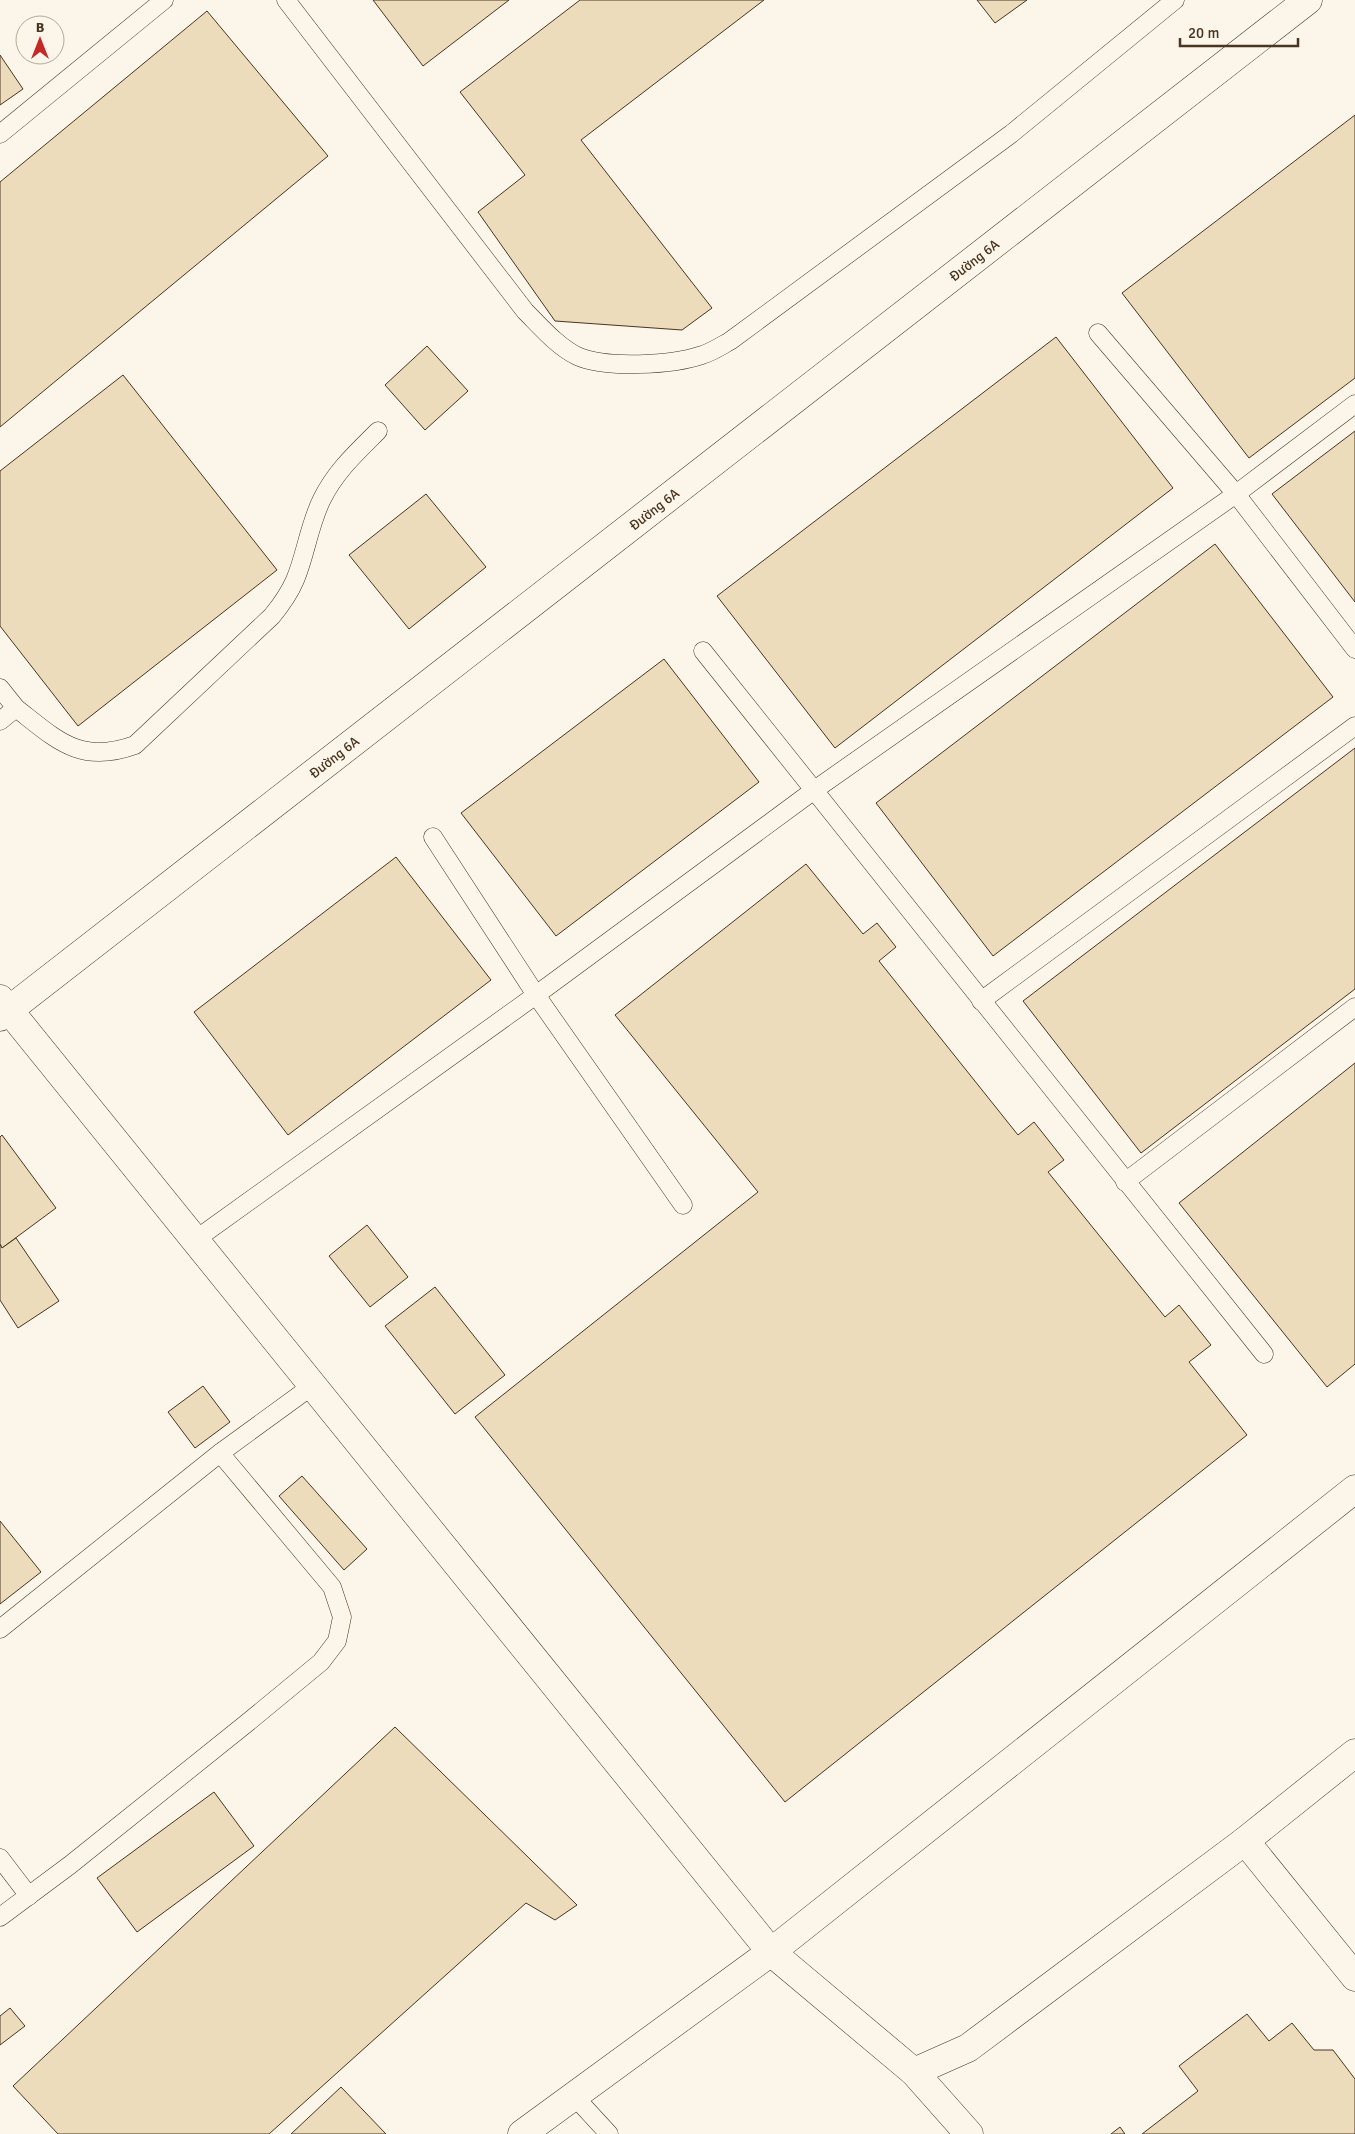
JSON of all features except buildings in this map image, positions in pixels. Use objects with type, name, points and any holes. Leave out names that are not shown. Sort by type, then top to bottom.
[{"type":"street","name":"Đường 6A","points":[[3,1009],[1308,0]]},
{"type":"street","points":[[3,1009],[195,1240],[771,1952],[914,2072],[969,2134]]},
{"type":"street","points":[[522,2134],[771,1952],[1355,1489]]},
{"type":"street","points":[[914,2072],[968,2048],[1244,1841],[1355,1753]]},
{"type":"street","points":[[1244,1841],[1355,1977]]},
{"type":"lane","points":[[0,134],[164,0]]},
{"type":"lane","points":[[286,0],[525,311],[554,340],[578,356],[608,363],[642,365],[702,355],[730,341],[1011,134],[1176,0]]},
{"type":"lane","points":[[1098,333],[1236,494],[1355,648]]},
{"type":"lane","points":[[195,1240],[536,995],[813,790],[1236,494],[1355,404]]},
{"type":"lane","points":[[0,688],[16,708],[57,740],[91,754],[114,753],[135,745],[272,616],[286,599],[295,580],[321,501],[330,484],[337,472],[378,431]]},
{"type":"lane","points":[[703,651],[1264,1354]]},
{"type":"lane","points":[[0,721],[16,708]]},
{"type":"lane","points":[[981,1001],[1355,726]]},
{"type":"lane","points":[[434,837],[536,995],[683,1205]]},
{"type":"lane","points":[[1125,1182],[1355,1007]]},
{"type":"lane","points":[[0,1629],[220,1453],[312,1386]]},
{"type":"lane","points":[[0,1917],[247,1723],[321,1662],[337,1641],[342,1617],[332,1587],[220,1453]]},
{"type":"lane","points":[[0,1858],[29,1896]]},
{"type":"lane","points":[[574,2096],[609,2134]]}]
